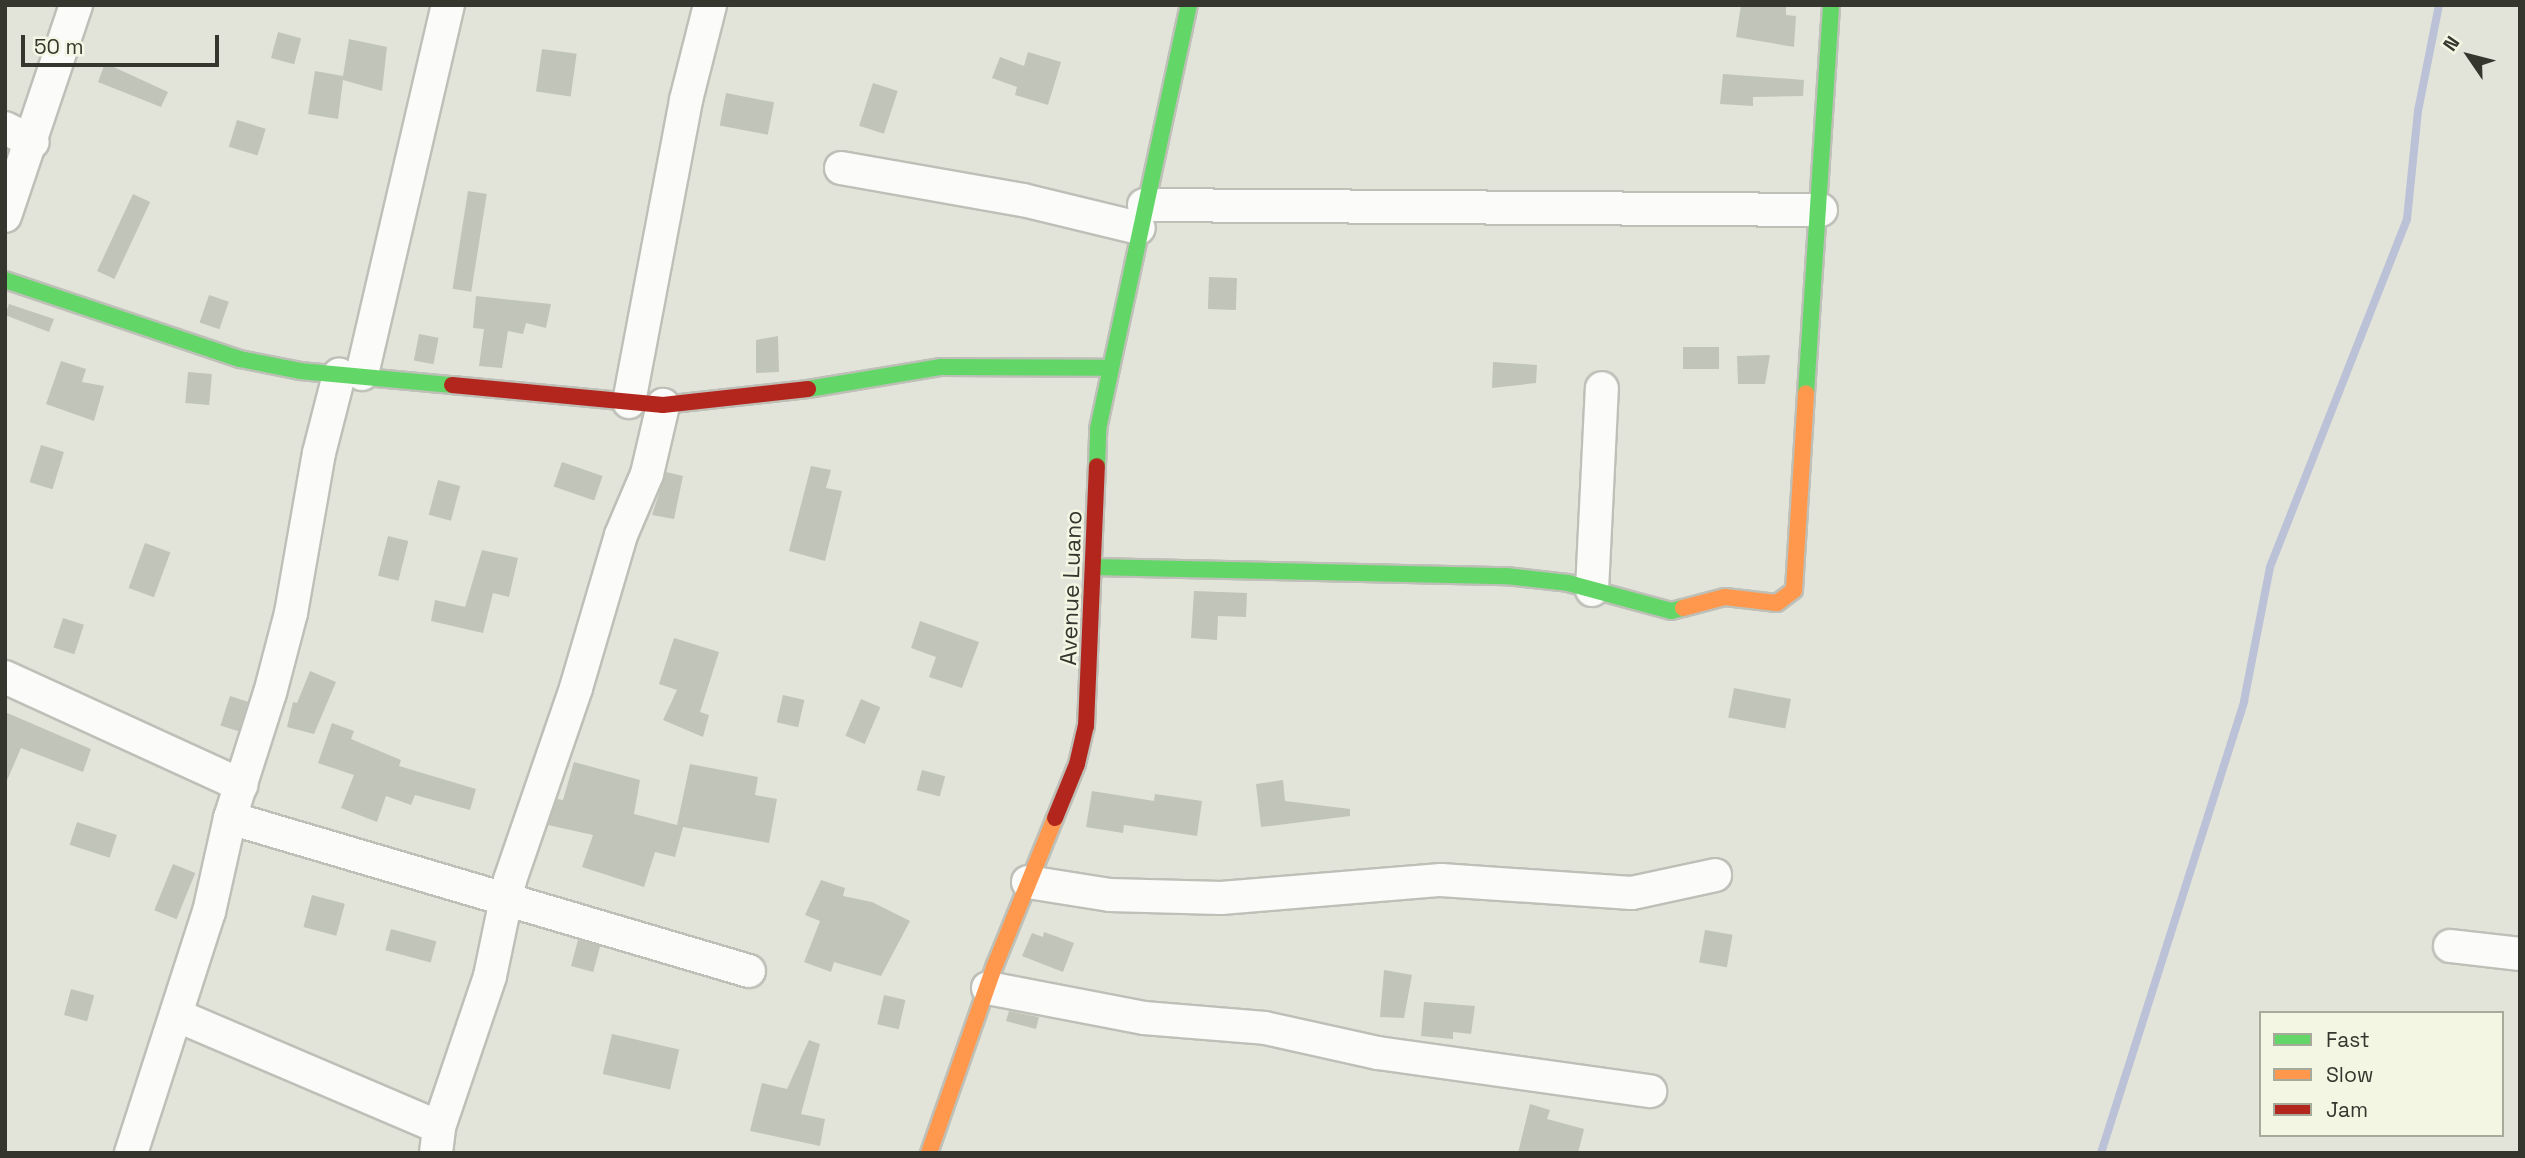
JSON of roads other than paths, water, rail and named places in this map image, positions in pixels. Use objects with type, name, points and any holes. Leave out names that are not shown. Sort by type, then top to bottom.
[{"type":"street","points":[[5,216],[19,135],[76,5]]},
{"type":"street","points":[[131,1153],[209,912],[230,818],[291,613],[319,453],[350,374],[448,5]]},
{"type":"street","points":[[629,402],[686,100],[710,5]]},
{"type":"street","name":"Avenue Luano","points":[[932,1152],[988,988],[1077,764],[1086,726],[1098,429],[1108,368],[1189,5]]},
{"type":"street","points":[[1094,567],[1506,576],[1592,590],[1684,611],[1725,597],[1777,603],[1794,590],[1821,210],[1831,5]]},
{"type":"street","points":[[841,168],[1023,200],[1142,217],[1821,210]]},
{"type":"street","points":[[5,280],[240,359],[350,374],[663,405],[757,398],[941,368],[1108,368]]},
{"type":"street","points":[[1592,590],[1602,388]]},
{"type":"street","points":[[176,1015],[437,1140],[484,998],[506,902],[621,535],[648,474],[663,405]]},
{"type":"street","points":[[5,677],[241,785]]},
{"type":"street","points":[[230,818],[506,902],[749,971]]},
{"type":"street","points":[[1028,882],[1110,895],[1221,898],[1441,880],[1632,893],[1715,875]]},
{"type":"street","points":[[2450,946],[2520,954]]},
{"type":"street","points":[[988,988],[1144,1018],[1265,1028],[1378,1053],[1650,1091]]},
{"type":"waterway","points":[[2101,1153],[2244,701],[2270,567],[2407,219],[2418,111],[2439,5]]}]
